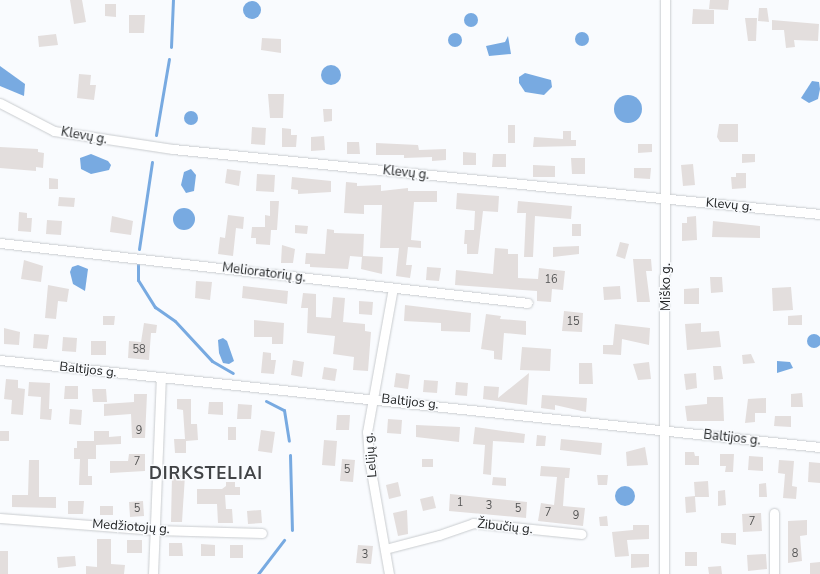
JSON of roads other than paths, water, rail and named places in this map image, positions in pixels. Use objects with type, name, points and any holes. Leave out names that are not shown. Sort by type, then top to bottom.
[{"type":"street","name":"Miško g.","points":[[664,574],[666,431],[665,0]]},
{"type":"street","name":"Klevų g.","points":[[0,103],[43,127],[79,137],[173,150],[820,214]]},
{"type":"street","name":"Melioratorių g.","points":[[0,243],[528,303]]},
{"type":"street","name":"Lelijų g.","points":[[389,574],[369,459],[367,432],[393,288]]},
{"type":"street","name":"Baltijos g.","points":[[0,360],[162,378],[374,398],[820,447]]},
{"type":"street","points":[[153,574],[162,378]]},
{"type":"street","points":[[774,513],[774,574]]},
{"type":"street","name":"Medžiotojų g.","points":[[0,518],[154,530],[262,533]]},
{"type":"street","name":"Žibučių g.","points":[[385,549],[439,535],[473,522],[581,534]]},
{"type":"water","points":[[248,1],[256,1],[261,6],[259,17],[256,19],[248,19],[243,14],[243,6]]},
{"type":"water","points":[[471,13],[476,15],[478,20],[476,25],[471,27],[466,25],[464,20],[466,15]]},
{"type":"water","points":[[582,32],[587,34],[589,39],[587,44],[582,46],[577,44],[575,39],[577,34]]},
{"type":"water","points":[[455,33],[460,35],[462,40],[460,45],[455,47],[450,45],[448,40],[450,35]]},
{"type":"water","points":[[508,36],[511,54],[489,56],[486,46],[505,42]]},
{"type":"water","points":[[331,65],[338,68],[341,75],[338,82],[331,85],[324,82],[321,75],[324,68]]},
{"type":"water","points":[[0,66],[25,84],[24,96],[0,86]]},
{"type":"water","points":[[525,73],[551,80],[552,87],[544,95],[525,92],[519,83],[519,77]]},
{"type":"water","points":[[812,81],[819,82],[820,89],[818,99],[809,103],[801,98]]},
{"type":"water","points":[[628,95],[638,99],[642,109],[638,119],[628,123],[618,119],[614,109],[618,99]]},
{"type":"water","points":[[188,111],[194,111],[198,115],[198,121],[194,125],[188,125],[184,121],[184,115]]},
{"type":"water","points":[[91,154],[108,161],[111,165],[109,170],[91,174],[81,169],[80,158]]},
{"type":"water","points":[[191,169],[196,175],[194,191],[186,193],[181,185],[184,172]]},
{"type":"water","points":[[184,208],[192,211],[195,219],[192,227],[184,230],[176,227],[173,219],[176,211]]},
{"type":"water","points":[[78,265],[88,269],[85,291],[73,284],[70,272],[72,267]]},
{"type":"water","points":[[814,334],[819,336],[821,341],[819,346],[814,348],[809,346],[807,341],[809,336]]},
{"type":"water","points":[[223,338],[227,341],[234,361],[229,364],[223,363],[219,353],[218,340]]},
{"type":"water","points":[[777,361],[790,362],[793,368],[777,373]]},
{"type":"water","points":[[625,486],[632,489],[635,496],[632,503],[625,506],[618,503],[615,496],[618,489]]},
{"type":"waterway","points":[[171,47],[173,0]]},
{"type":"waterway","points":[[156,135],[169,59]]},
{"type":"waterway","points":[[139,249],[152,162]]},
{"type":"waterway","points":[[138,264],[138,280],[155,307],[175,321],[212,361],[233,373]]},
{"type":"waterway","points":[[266,401],[284,410],[289,441]]},
{"type":"waterway","points":[[290,455],[292,530]]},
{"type":"waterway","points":[[258,574],[284,540]]},
{"type":"district","name":"DIRKSTELIAI","points":[[206,474]]}]
